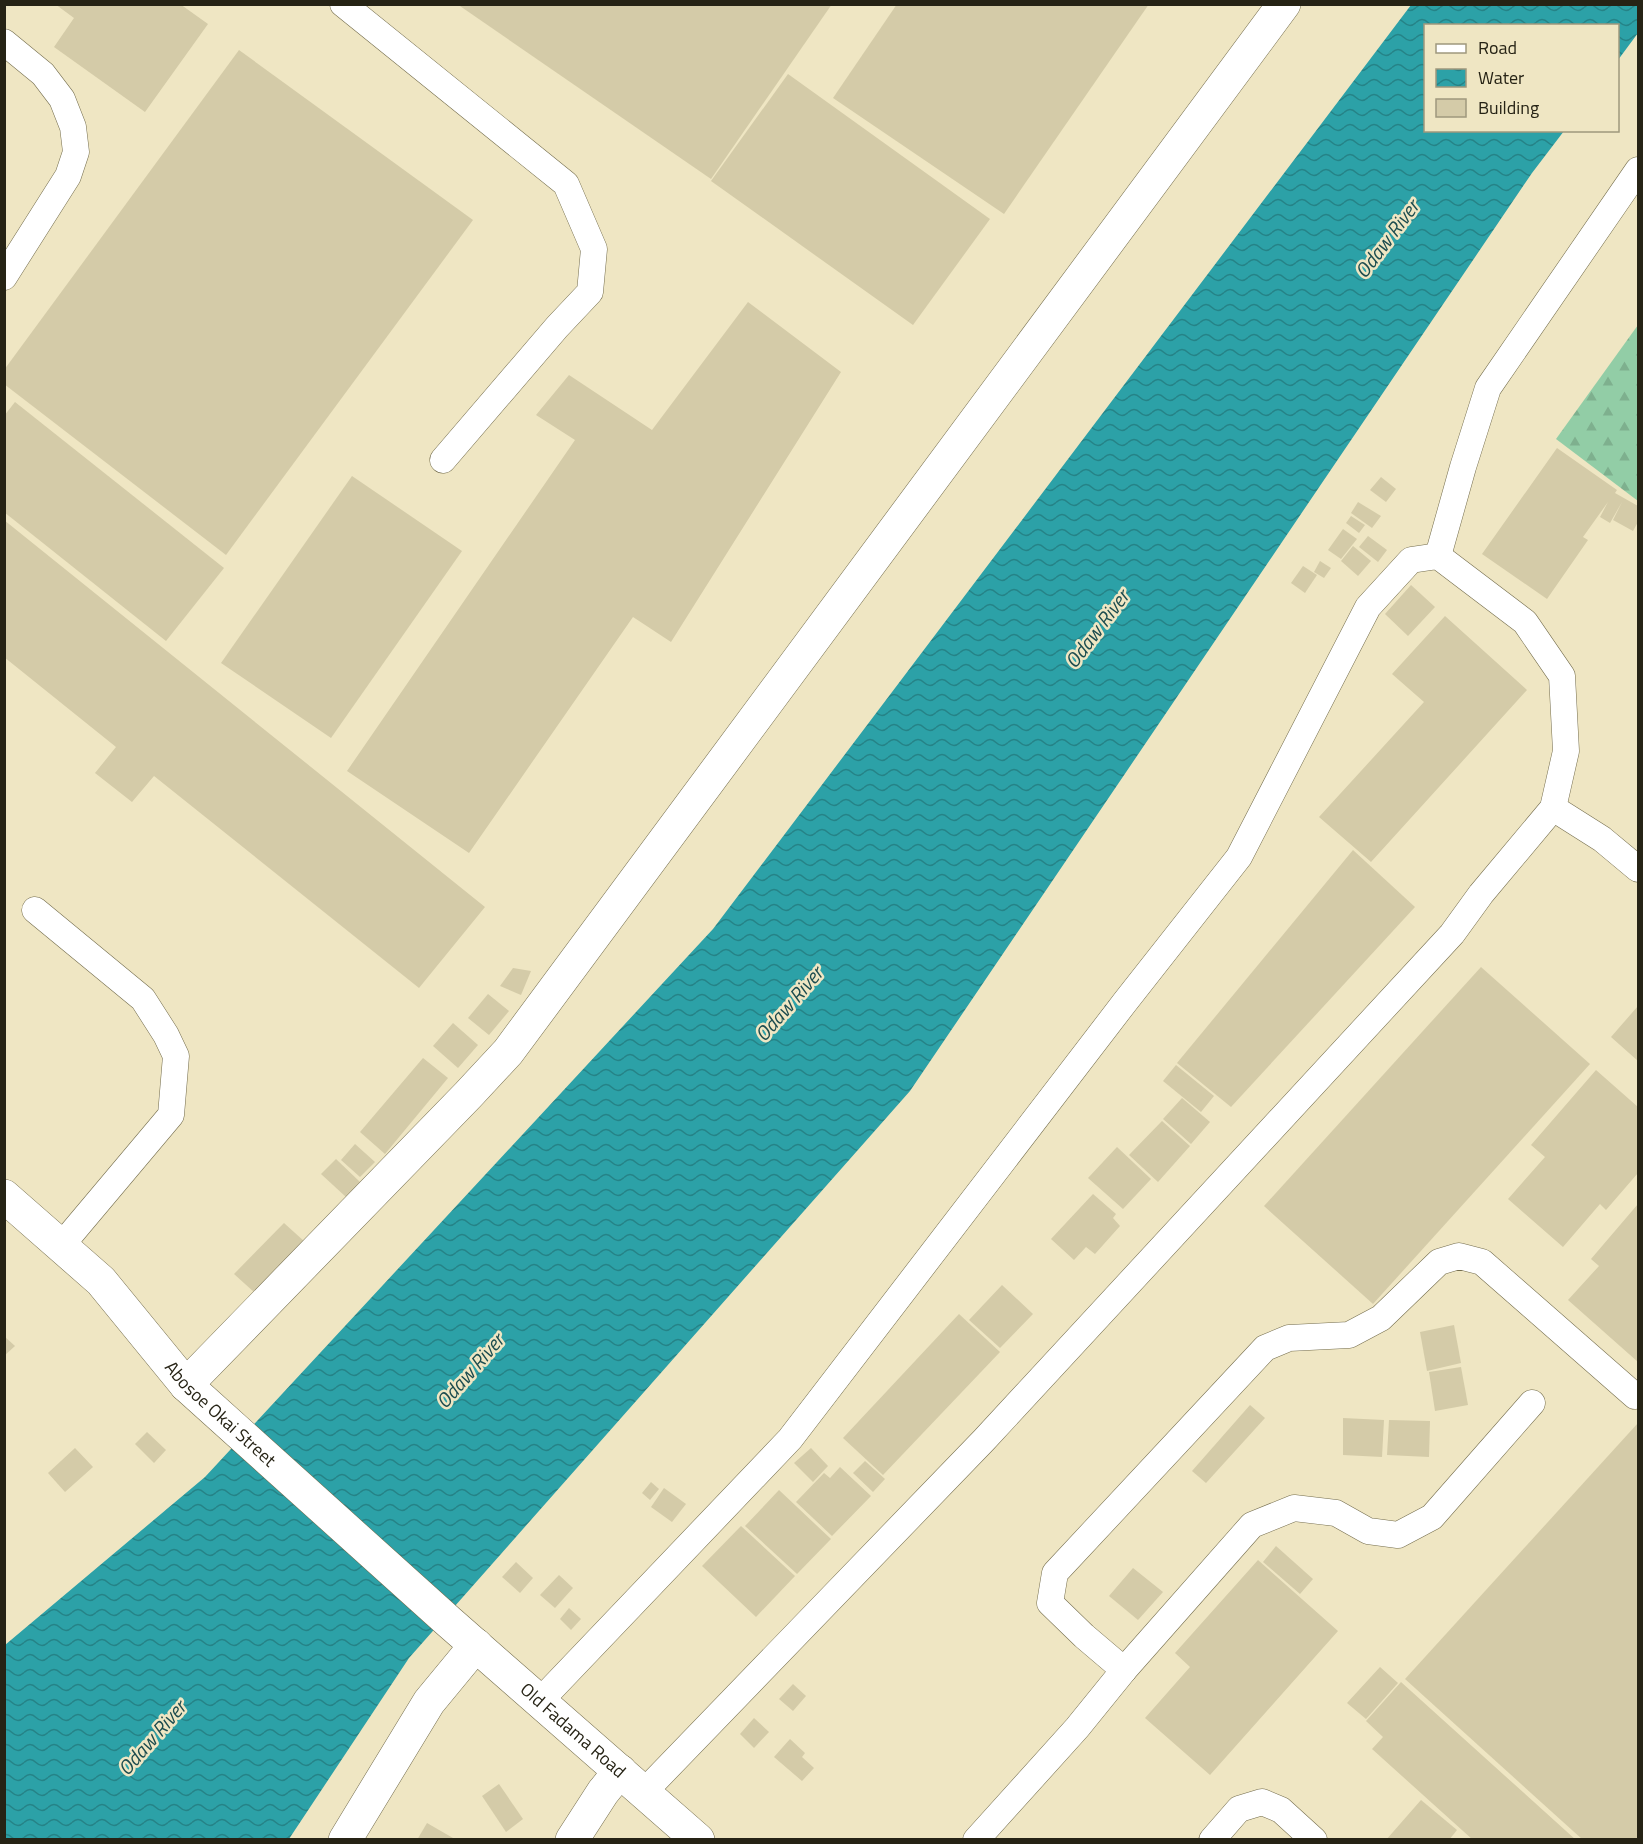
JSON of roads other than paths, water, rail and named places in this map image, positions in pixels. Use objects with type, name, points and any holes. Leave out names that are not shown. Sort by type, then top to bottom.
[{"type":"street","points":[[197,1394],[508,1052],[1284,4]]},
{"type":"street","name":"Abosoe Okai Street","points":[[4,1196],[101,1281],[197,1394],[448,1621]]},
{"type":"street","name":"Old Fadama Road","points":[[448,1621],[698,1839]]},
{"type":"street","points":[[345,1839],[429,1702],[476,1645]]},
{"type":"street","points":[[573,1839],[603,1792],[632,1782]]},
{"type":"lane","points":[[343,4],[566,184],[594,249],[590,292],[443,460]]},
{"type":"lane","points":[[4,42],[43,74],[62,99],[73,126],[76,152],[68,176],[4,277]]},
{"type":"lane","points":[[1438,556],[1488,388],[1638,170]]},
{"type":"lane","points":[[540,1701],[790,1439],[1239,857],[1368,607],[1411,560],[1438,556],[1525,622],[1562,676],[1566,751],[1553,808],[1481,894],[1452,934],[984,1440],[632,1782]]},
{"type":"lane","points":[[1553,808],[1602,839],[1638,869]]},
{"type":"lane","points":[[35,910],[143,999],[166,1035],[176,1056],[171,1115],[60,1246]]},
{"type":"lane","points":[[1124,1670],[1084,1636],[1050,1602],[1055,1573],[1265,1348],[1289,1338],[1349,1335],[1381,1318],[1439,1262],[1459,1256],[1482,1262],[1635,1396]]},
{"type":"lane","points":[[976,1839],[1077,1728],[1124,1670],[1252,1525],[1294,1508],[1336,1513],[1368,1531],[1398,1535],[1432,1517],[1532,1403]]},
{"type":"lane","points":[[1212,1839],[1239,1809],[1262,1802],[1281,1810],[1314,1839]]},
{"type":"water","name":"Odaw River","points":[[1411,5],[1638,5],[1638,33],[1619,59],[1619,24],[1424,24],[1424,132],[1563,132],[1532,173],[910,1091],[409,1658],[289,1839],[5,1840],[5,1645],[205,1477],[713,929]]}]
